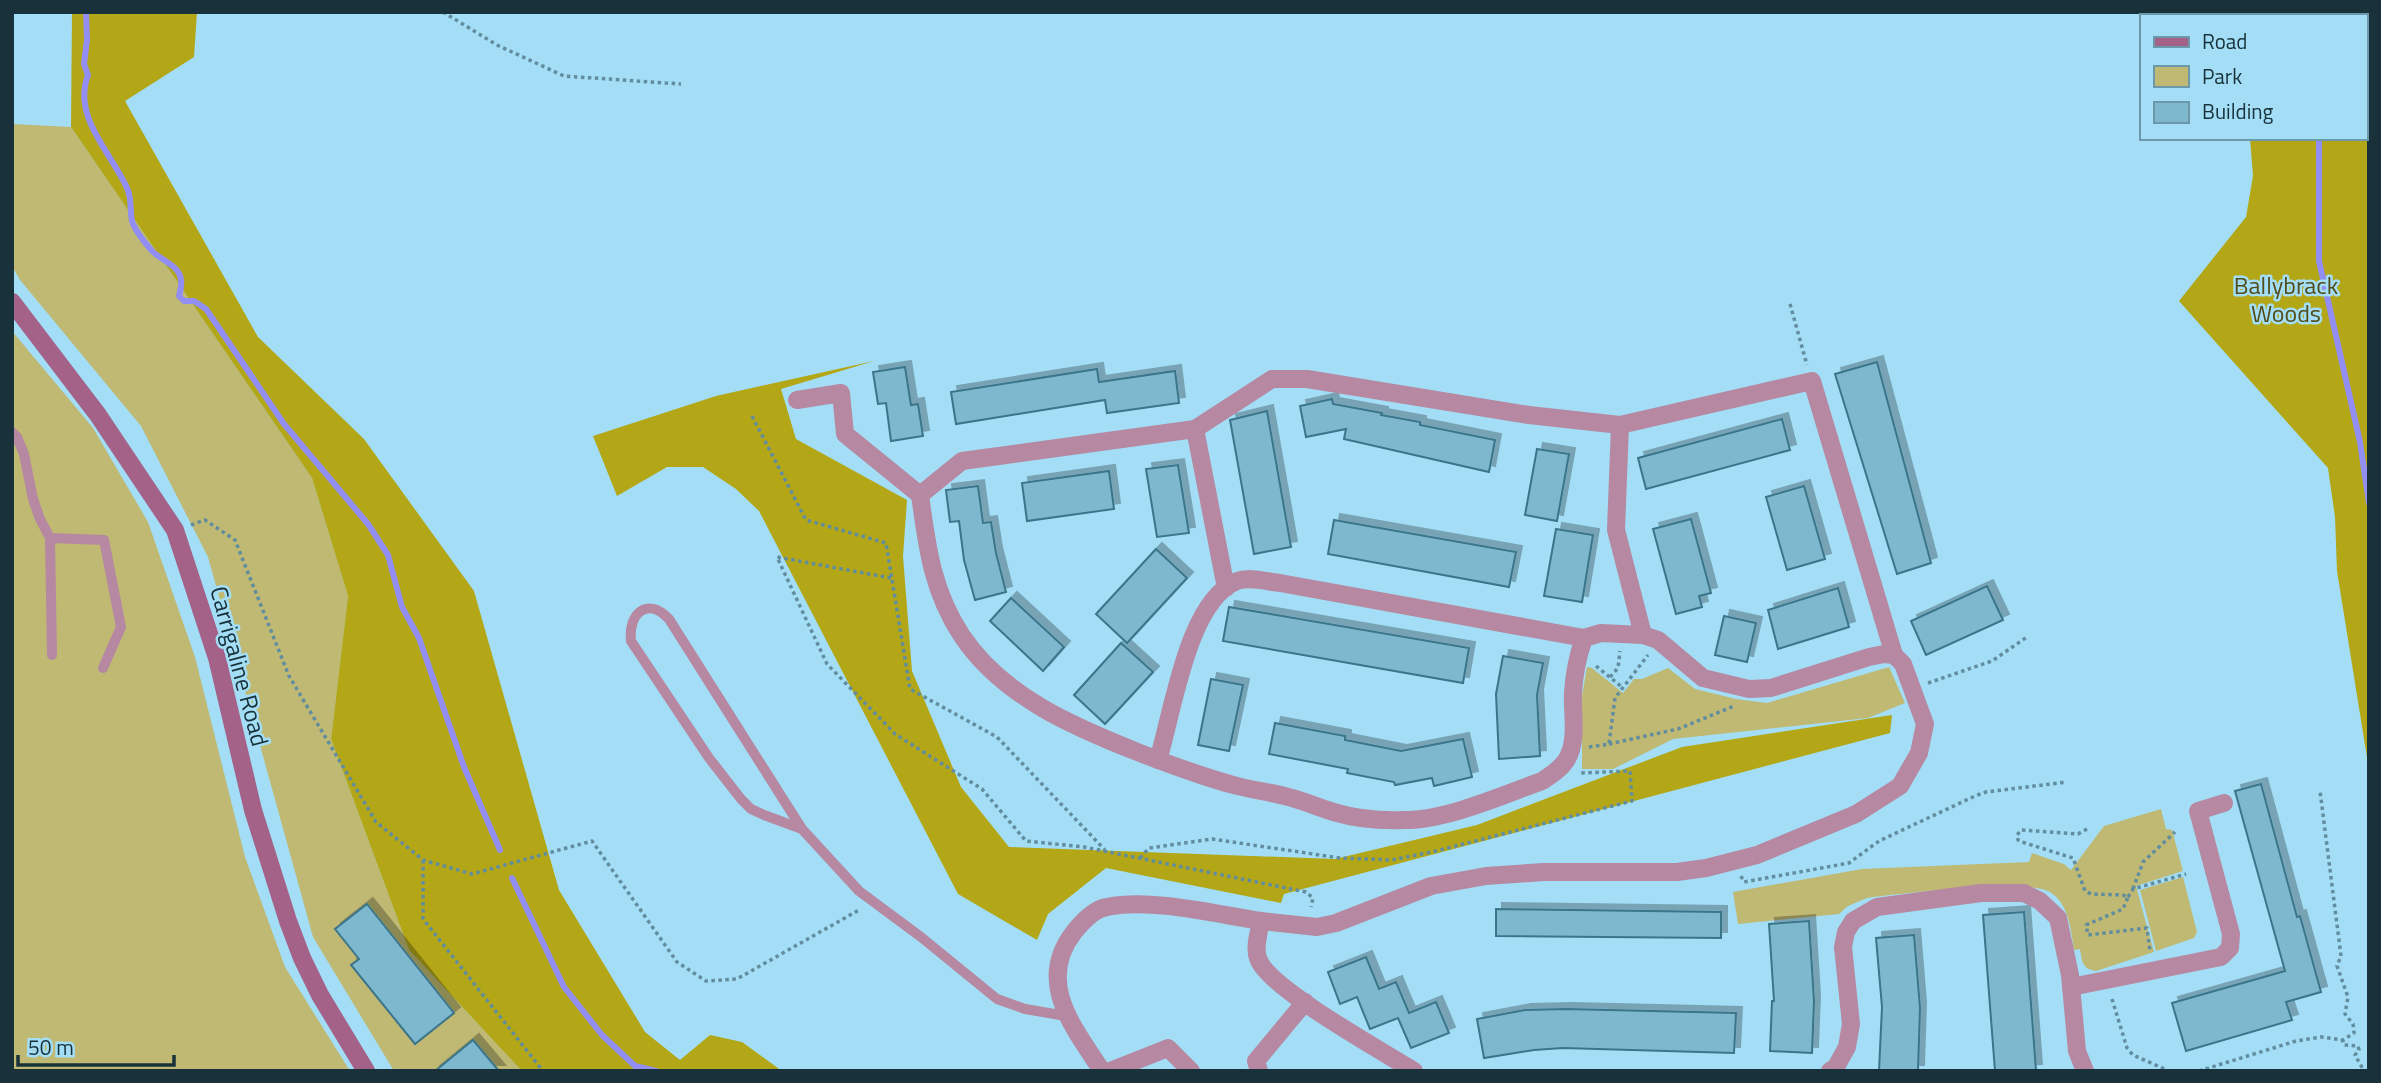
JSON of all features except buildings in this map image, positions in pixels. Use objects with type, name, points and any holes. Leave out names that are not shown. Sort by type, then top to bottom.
[{"type":"main road","name":"Carrigaline Road","points":[[12,302],[99,415],[175,530],[217,657],[253,810],[288,921],[320,995],[366,1071]]},
{"type":"street","points":[[920,495],[962,461],[1195,429],[1272,379],[1307,379],[1529,415],[1620,425],[1812,381],[1894,655],[1903,664],[1925,724],[1919,753],[1900,786],[1856,814],[1757,855],[1677,873],[1544,872],[1486,876],[1431,886],[1336,923],[1317,927],[1190,909],[1133,904],[1104,907],[1083,921],[1071,936],[1059,964],[1057,990],[1066,1016],[1102,1071]]},
{"type":"street","points":[[797,400],[841,393],[845,434],[920,495],[931,568],[949,614],[963,637],[994,673],[1027,699],[1088,733],[1230,785],[1292,797],[1339,814],[1375,820],[1407,820],[1435,817],[1542,781],[1565,763],[1573,741],[1573,690],[1579,651],[1584,638]]},
{"type":"street","points":[[1620,425],[1616,530],[1647,643]]},
{"type":"street","points":[[1195,429],[1226,588]]},
{"type":"street","points":[[1158,760],[1192,634],[1201,618],[1226,588],[1238,580],[1251,579],[1584,638],[1601,633],[1647,643],[1658,640],[1703,678],[1749,689],[1771,688],[1869,657],[1894,655]]},
{"type":"street","points":[[2071,987],[2221,957],[2230,948],[2231,934],[2198,811],[2224,803]]},
{"type":"street","points":[[1830,1071],[1836,1067],[1847,1047],[1851,1024],[1843,947],[1846,932],[1853,921],[1877,906],[1981,893],[2024,893],[2040,901],[2057,918],[2071,987],[2077,1051],[2085,1071]]},
{"type":"street","points":[[1261,921],[1258,958],[1266,971],[1289,992],[1414,1071]]},
{"type":"street","points":[[1259,1071],[1256,1061],[1305,1002]]},
{"type":"street","points":[[1110,1071],[1168,1048],[1191,1071]]},
{"type":"lane","points":[[12,432],[24,454],[33,499],[50,538],[52,655]]},
{"type":"lane","points":[[50,538],[104,540],[121,627],[103,668]]},
{"type":"lane","points":[[802,829],[751,809],[709,758],[631,641],[632,623],[640,611],[652,607],[660,609],[669,619],[802,829],[859,891],[997,999],[1025,1009],[1066,1016]]},
{"type":"path","points":[[443,12],[497,45],[564,76],[681,84]]},
{"type":"path","points":[[1790,304],[1812,381]]},
{"type":"path","points":[[752,416],[806,520],[886,543],[910,689],[997,737],[1106,851]]},
{"type":"path","points":[[175,530],[205,520],[235,540],[289,676],[376,822],[423,860],[472,874],[592,841],[677,962],[706,981],[737,979],[874,901]]},
{"type":"path","points":[[891,578],[778,557],[827,664],[895,734],[982,789],[1026,841],[1106,851],[1306,892],[1313,898],[1310,916]]},
{"type":"path","points":[[1912,689],[1992,661],[2027,637]]},
{"type":"path","points":[[1609,744],[1615,698],[1647,643]]},
{"type":"path","points":[[1610,677],[1618,668],[1621,646]]},
{"type":"path","points":[[1591,662],[1622,687]]},
{"type":"path","points":[[1585,747],[1678,729],[1742,701]]},
{"type":"path","points":[[1577,774],[1630,771]]},
{"type":"path","points":[[1740,874],[1744,882],[1849,863],[1879,841],[1975,796],[1986,792],[2067,782]]},
{"type":"path","points":[[2199,1071],[2296,1041],[2321,1037],[2342,1039],[2354,1033],[2353,1024],[2345,1014],[2347,997],[2337,966],[2341,956],[2320,792]]},
{"type":"path","points":[[2087,829],[2078,834],[2021,830],[2017,835],[2022,842],[2070,855],[2085,891],[2091,894],[2128,897]]},
{"type":"path","points":[[2150,957],[2147,928],[2088,935],[2086,925],[2123,909],[2143,862],[2175,832]]},
{"type":"path","points":[[423,860],[424,919],[543,1071]]},
{"type":"path","points":[[2133,890],[2186,874]]},
{"type":"path","points":[[2110,993],[2127,1048],[2133,1055],[2169,1071]]},
{"type":"path","points":[[2342,1039],[2347,1047],[2358,1046],[2359,1050],[2355,1055],[2364,1071]]},
{"type":"green space","points":[[72,12],[197,12],[194,57],[125,101],[258,337],[364,439],[474,591],[559,890],[645,1032],[680,1060],[710,1035],[742,1042],[782,1071],[522,1071],[409,950],[331,739],[348,596],[312,478],[71,127]]},
{"type":"green space","name":"Ballybrack Woods","points":[[2369,12],[2369,770],[2337,571],[2335,517],[2328,468],[2179,301],[2246,217],[2253,176],[2250,140],[2367,140],[2367,14],[2234,14]]},
{"type":"green space","points":[[12,124],[71,127],[312,478],[348,596],[331,739],[409,950],[522,1071],[394,1071],[313,937],[208,557],[141,426],[20,280],[12,266]]},
{"type":"green space","points":[[12,331],[93,428],[148,522],[195,657],[245,857],[285,967],[350,1071],[12,1071]]},
{"type":"green space","points":[[874,361],[781,389],[796,439],[907,500],[903,556],[912,671],[961,787],[1009,847],[1335,859],[1477,825],[1682,747],[1892,715],[1890,733],[1284,894],[1281,903],[1106,868],[1048,914],[1037,940],[958,894],[759,511],[736,489],[703,467],[667,467],[617,496],[593,436],[716,396]]},
{"type":"green space","points":[[1587,667],[1592,668],[1623,693],[1634,679],[1642,679],[1668,668],[1695,689],[1767,703],[1889,667],[1905,703],[1868,718],[1673,739],[1613,769],[1582,769],[1582,696]]},
{"type":"green space","points":[[2161,809],[2166,829],[2172,830],[2183,871],[2136,886],[2154,952],[2096,971],[2085,966],[2080,949],[2074,950],[2068,918],[2061,903],[2050,892],[2037,888],[1991,887],[1883,896],[1867,898],[1848,906],[1839,914],[1738,924],[1733,892],[1862,869],[2029,862],[2032,853],[2064,864],[2071,870],[2104,826]]},
{"type":"green space","points":[[2183,877],[2197,932],[2194,938],[2156,951],[2140,890]]},
{"type":"waterway","points":[[86,12],[84,64],[88,75],[84,90],[85,105],[96,134],[127,188],[133,224],[152,251],[180,275],[179,296],[184,301],[194,301],[206,309],[284,424],[368,524],[388,555],[402,607],[419,638],[464,767],[500,850]]},
{"type":"waterway","points":[[2319,140],[2319,261],[2360,442],[2369,503]]},
{"type":"waterway","points":[[512,878],[564,987],[602,1035],[635,1066],[656,1071]]}]
